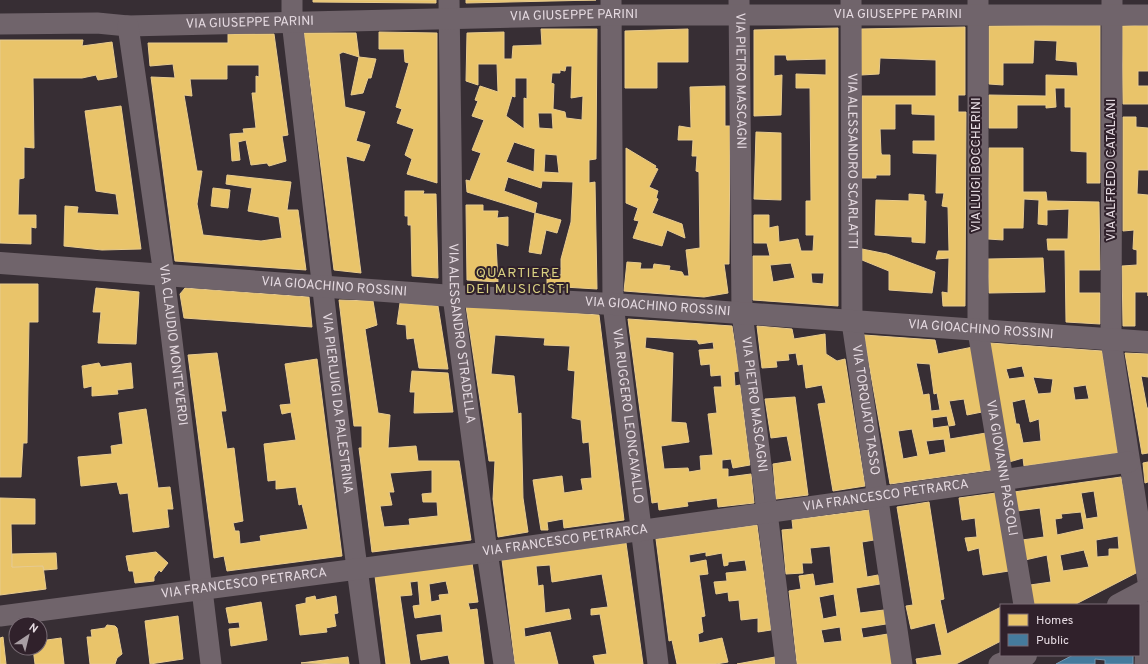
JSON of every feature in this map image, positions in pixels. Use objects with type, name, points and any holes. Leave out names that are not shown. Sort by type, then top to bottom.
[{"type":"street","name":"VIA PIERLUIGI DA PALESTRINA","points":[[292,0],[292,22],[322,286],[356,568],[370,664]]},
{"type":"street","name":"VIA GIUSEPPE PARINI","points":[[0,24],[97,23],[128,26],[292,22],[449,9],[851,7],[1112,8],[1148,15]]},
{"type":"street","name":"VIA ALESSANDRO SCARLATTI","points":[[851,7],[852,322]]},
{"type":"street","name":"VIA LUIGI BOCCHERINI","points":[[977,7],[978,331]]},
{"type":"street","name":"VIA RUGGERO LEONCAVALLO","points":[[611,8],[612,304],[658,664]]},
{"type":"street","name":"VIA PIETRO MASCAGNI","points":[[739,8],[742,313],[786,664]]},
{"type":"street","name":"VIA ALFREDO CATALANI","points":[[1112,8],[1111,340],[1148,581]]},
{"type":"street","name":"VIA ALESSANDRO STRADELLA","points":[[449,9],[453,296],[487,552],[504,664]]},
{"type":"street","name":"VIA CLAUDIO MONTEVERDI","points":[[128,26],[164,275],[211,664]]},
{"type":"street","name":"VIA GIOACHINO ROSSINI","points":[[0,263],[453,296],[612,304],[1148,342]]},
{"type":"street","name":"VIA TORQUATO TASSO","points":[[852,322],[879,498],[902,664]]},
{"type":"street","name":"VIA GIOVANNI PASCOLI","points":[[978,331],[1024,604]]},
{"type":"street","name":"VIA FRANCESCO PETRARCA","points":[[0,616],[356,568],[487,552],[641,529],[879,498],[1129,462]]},
{"type":"street","points":[[1120,604],[1148,589]]},
{"type":"street","points":[[1145,664],[1148,612]]},
{"type":"street","points":[[999,664],[1019,656]]},
{"type":"street","points":[[1014,664],[1025,656]]},
{"type":"building: Homes","points":[[313,0],[436,0],[436,3],[313,2]]},
{"type":"building: Homes","points":[[466,0],[596,0],[466,3]]},
{"type":"building: Homes","points":[[1100,25],[1100,183],[1087,183],[1087,152],[1071,151],[1071,107],[1065,107],[1065,88],[1055,88],[1056,107],[1046,108],[1046,105],[1017,105],[1017,128],[989,128],[989,95],[1046,96],[1046,75],[1078,76],[1077,62],[1056,60],[1057,41],[1034,40],[1033,63],[1003,63],[1003,85],[989,84],[989,26]]},
{"type":"building: Homes","points":[[1148,25],[1148,71],[1138,71],[1138,86],[1148,86],[1148,104],[1123,104],[1122,26]]},
{"type":"building: Homes","points":[[965,27],[965,95],[958,95],[958,112],[966,112],[965,306],[943,306],[942,292],[948,293],[949,258],[936,259],[938,251],[949,251],[948,207],[942,206],[944,193],[936,193],[937,154],[913,153],[913,141],[935,141],[935,115],[912,114],[912,104],[895,104],[895,129],[880,129],[881,153],[882,155],[890,155],[890,175],[876,175],[876,178],[861,178],[862,96],[936,96],[936,60],[880,58],[879,74],[861,75],[861,29]]},
{"type":"building: Homes","points":[[838,28],[838,306],[753,300],[753,256],[770,256],[767,243],[754,243],[754,215],[769,215],[769,228],[778,226],[779,242],[798,239],[801,251],[813,251],[814,235],[806,235],[806,201],[811,201],[810,88],[796,88],[796,74],[826,75],[826,59],[787,60],[786,55],[774,55],[774,76],[782,75],[781,115],[754,116],[754,30]],"holes":[[[791,263],[795,278],[773,282],[770,265]],[[811,273],[824,273],[823,284],[812,283]]]},
{"type":"building: Homes","points":[[541,29],[597,29],[596,159],[589,160],[589,183],[595,182],[597,289],[547,286],[547,274],[561,275],[561,259],[571,222],[573,182],[542,181],[541,188],[508,177],[504,191],[537,203],[535,213],[467,192],[466,180],[470,181],[481,153],[472,150],[484,120],[472,116],[478,101],[475,100],[480,86],[498,92],[497,64],[478,64],[478,85],[466,81],[467,33],[504,32],[504,59],[512,59],[513,46],[542,45]],"holes":[[[566,66],[572,66],[571,98],[583,96],[582,120],[566,118],[565,112],[553,109],[554,84],[551,83],[552,73],[560,73],[560,70],[565,71]],[[515,78],[527,78],[527,99],[524,98],[524,129],[506,116],[512,96],[515,97]],[[538,113],[552,113],[553,129],[539,128]],[[514,142],[535,149],[534,172],[506,162]],[[545,154],[557,155],[559,173],[544,172]]]},
{"type":"building: Homes","points":[[688,29],[688,62],[657,62],[657,88],[625,88],[625,31]]},
{"type":"building: Homes","points":[[379,32],[437,33],[437,183],[407,174],[412,159],[405,155],[414,129],[397,123],[402,109],[396,107],[409,63],[405,62],[404,49],[379,49]]},
{"type":"building: Homes","points":[[304,33],[356,33],[359,57],[343,52],[339,54],[345,107],[365,112],[356,141],[370,145],[364,161],[346,156],[361,273],[334,270]]},
{"type":"building: Homes","points":[[228,34],[274,34],[288,135],[282,136],[286,161],[269,166],[267,163],[251,165],[246,140],[238,142],[240,160],[232,161],[230,134],[244,133],[243,129],[256,128],[252,93],[256,93],[256,76],[259,77],[259,65],[227,65],[227,79],[190,79],[192,96],[184,95],[197,171],[202,171],[197,204],[203,235],[261,241],[282,238],[279,217],[248,211],[252,188],[226,184],[227,175],[291,182],[287,210],[298,210],[306,270],[175,261],[151,77],[175,78],[173,64],[150,66],[148,43],[228,43]]},
{"type":"building: Homes","points":[[0,40],[83,40],[82,46],[112,42],[117,77],[98,80],[96,75],[82,78],[33,78],[34,148],[24,147],[24,178],[19,179],[18,215],[36,215],[36,228],[31,227],[31,244],[0,243]]},
{"type":"building: Homes","points":[[359,57],[376,59],[371,78],[368,78],[363,93],[351,95]]},
{"type":"building: Homes","points":[[725,86],[725,126],[730,126],[729,264],[724,264],[728,293],[704,297],[624,291],[627,262],[641,263],[640,269],[653,269],[654,264],[670,266],[669,270],[682,272],[684,276],[689,276],[686,250],[700,248],[699,172],[696,171],[697,156],[692,156],[693,140],[678,140],[679,126],[691,128],[690,87]]},
{"type":"building: Homes","points":[[121,106],[141,249],[102,250],[64,246],[65,206],[78,207],[77,213],[119,215],[116,194],[96,191],[85,111]]},
{"type":"building: Homes","points":[[1123,117],[1136,117],[1136,127],[1148,128],[1148,170],[1138,170],[1137,194],[1148,195],[1148,292],[1135,292],[1135,326],[1123,326],[1122,266],[1137,265],[1137,250],[1133,249],[1134,230],[1123,231]]},
{"type":"building: Homes","points":[[756,132],[781,133],[781,200],[754,199]]},
{"type":"building: Homes","points":[[626,148],[656,166],[655,168],[658,169],[649,187],[658,191],[656,198],[658,199],[652,213],[682,224],[685,238],[667,230],[662,246],[633,238],[639,221],[634,220],[638,208],[626,203]]},
{"type":"building: Homes","points":[[989,148],[1023,148],[1023,192],[1046,192],[1047,201],[1099,202],[1100,270],[1079,270],[1079,293],[1100,293],[1100,324],[1066,322],[1065,250],[1048,250],[1047,239],[1068,239],[1069,209],[1047,210],[1047,225],[1038,224],[1039,200],[1024,199],[1023,228],[1003,228],[1003,240],[988,239]]},
{"type":"building: Homes","points":[[213,188],[230,190],[228,208],[211,206]]},
{"type":"building: Homes","points":[[405,191],[424,191],[423,194],[436,194],[438,278],[412,276],[411,225],[408,225],[408,216],[405,216]]},
{"type":"building: Homes","points":[[909,194],[924,195],[924,201],[926,201],[925,243],[912,242],[912,237],[875,235],[876,200],[909,201]]},
{"type":"building: Homes","points":[[466,205],[483,205],[483,211],[498,211],[497,218],[508,217],[508,246],[496,243],[498,282],[467,280]]},
{"type":"building: Homes","points":[[535,213],[561,220],[557,233],[546,230],[541,254],[529,252]]},
{"type":"building: Homes","points":[[862,249],[887,254],[935,272],[932,293],[889,290],[889,271],[862,260]]},
{"type":"building: Homes","points":[[1043,258],[1045,292],[989,293],[988,259]]},
{"type":"building: Homes","points":[[0,284],[38,284],[38,322],[29,322],[27,443],[23,443],[21,477],[0,477]]},
{"type":"building: Homes","points":[[96,288],[139,292],[136,344],[98,343],[101,312],[93,312]]},
{"type":"building: Homes","points":[[185,288],[309,297],[312,327],[184,318],[180,294]]},
{"type":"building: Homes","points":[[339,300],[373,301],[377,325],[365,329],[378,413],[390,415],[388,448],[416,446],[418,461],[459,461],[471,540],[372,552],[359,448],[362,448],[362,426],[354,426]],"holes":[[[432,470],[432,493],[422,494],[423,502],[437,502],[438,516],[409,519],[410,525],[384,527],[380,506],[392,505],[389,492],[394,492],[390,473]]]},
{"type":"building: Homes","points":[[400,303],[438,306],[448,369],[419,368],[414,338],[407,339],[406,325],[397,324]]},
{"type":"building: Homes","points":[[466,306],[599,315],[624,520],[564,528],[563,519],[547,522],[548,530],[541,530],[533,480],[562,476],[564,493],[583,490],[581,479],[592,478],[589,442],[583,443],[581,420],[572,418],[575,371],[568,370],[570,346],[544,345],[545,338],[495,335],[491,374],[514,376],[518,414],[521,413],[523,498],[528,532],[498,537],[493,499],[495,461],[489,461]]},
{"type":"building: Homes","points":[[628,319],[732,326],[739,371],[734,372],[735,386],[740,385],[750,465],[733,468],[731,459],[722,460],[722,469],[728,469],[728,477],[751,474],[754,503],[718,507],[717,498],[687,502],[688,506],[659,510],[658,502],[652,503]],"holes":[[[646,337],[697,340],[699,344],[713,342],[714,349],[699,350],[701,365],[710,364],[711,376],[721,375],[722,387],[714,387],[717,413],[708,414],[713,455],[700,456],[701,470],[689,472],[688,468],[664,469],[661,446],[689,442],[686,423],[671,422],[673,353],[645,348]]]},
{"type":"building: Homes","points":[[757,326],[792,329],[794,339],[825,334],[826,354],[837,361],[845,359],[865,486],[833,491],[818,404],[826,403],[822,385],[806,388],[803,364],[798,365],[796,353],[788,354],[789,360],[776,361],[777,367],[762,368]]},
{"type":"building: Homes","points":[[864,335],[935,340],[938,354],[973,347],[982,412],[967,415],[964,399],[949,401],[955,425],[949,426],[947,416],[932,418],[933,428],[948,426],[950,439],[986,433],[991,470],[890,484]],"holes":[[[916,363],[930,364],[934,394],[937,393],[940,410],[931,411],[929,394],[923,395]],[[912,429],[918,456],[903,459],[898,431]],[[944,439],[946,452],[929,455],[926,441]]]},
{"type":"building: Homes","points":[[990,343],[1102,351],[1118,453],[1024,466],[1023,458],[1009,462]],"holes":[[[1022,366],[1025,377],[1009,379],[1006,369]],[[1033,377],[1053,379],[1051,393],[1038,394]],[[1086,385],[1089,399],[1075,400],[1073,387]],[[1025,399],[1030,422],[1039,419],[1041,441],[1023,443],[1019,424],[1016,424],[1012,402]]]},
{"type":"building: Homes","points":[[217,353],[226,411],[221,411],[227,449],[234,448],[243,521],[233,523],[235,531],[239,531],[240,544],[261,541],[260,536],[308,529],[302,504],[299,505],[296,487],[276,489],[276,480],[268,481],[264,444],[296,440],[291,412],[282,414],[280,405],[291,404],[285,364],[317,359],[342,556],[227,571],[224,556],[214,558],[188,355]]},
{"type":"building: Homes","points":[[1125,353],[1148,354],[1148,377],[1141,376],[1148,408],[1148,453],[1142,454]]},
{"type":"building: Homes","points":[[99,363],[101,367],[131,363],[133,388],[117,390],[118,394],[92,396],[92,386],[84,388],[82,366]]},
{"type":"building: Homes","points":[[412,371],[448,373],[453,412],[414,413],[415,392],[410,392]]},
{"type":"building: Homes","points":[[795,397],[808,495],[776,499],[773,464],[792,461],[787,436],[771,438],[765,399]]},
{"type":"building: Homes","points":[[146,409],[158,488],[170,487],[173,509],[167,509],[169,527],[133,532],[128,493],[120,494],[117,482],[81,486],[78,457],[112,454],[111,446],[123,444],[119,413]]},
{"type":"building: Homes","points":[[1148,462],[1148,482],[1145,483],[1143,463]]},
{"type":"building: Homes","points":[[1121,477],[1138,572],[1076,604],[1033,604],[1030,585],[1051,582],[1047,555],[1025,560],[1022,540],[1044,537],[1040,508],[1017,511],[1014,492]],"holes":[[[1094,491],[1098,517],[1086,519],[1081,493]],[[1081,512],[1084,529],[1057,535],[1055,519],[1062,518],[1061,514]],[[1118,536],[1119,549],[1109,549],[1109,556],[1097,557],[1096,540]],[[1084,550],[1089,567],[1063,571],[1060,555]]]},
{"type":"building: Homes","points":[[996,493],[1009,571],[983,575],[979,548],[968,551],[965,538],[977,537],[975,518],[962,520],[959,498]]},
{"type":"building: Homes","points":[[0,498],[35,499],[35,524],[11,524],[12,567],[43,566],[46,589],[0,595]]},
{"type":"building: Homes","points":[[929,502],[944,599],[940,600],[947,634],[1000,608],[1000,642],[956,664],[917,664],[916,659],[942,655],[935,623],[911,629],[906,606],[913,605],[897,507]]},
{"type":"building: Homes","points":[[869,510],[874,540],[862,542],[867,577],[878,575],[880,584],[856,588],[860,613],[884,610],[886,624],[861,628],[863,638],[888,634],[893,664],[797,664],[789,591],[801,589],[799,576],[813,574],[815,586],[834,583],[830,546],[810,548],[812,563],[802,563],[803,573],[786,574],[782,530],[793,529],[792,520]],"holes":[[[834,594],[837,616],[823,619],[819,597]],[[840,627],[842,641],[824,643],[821,630]]]},
{"type":"building: Homes","points":[[757,525],[771,630],[758,632],[758,618],[741,620],[739,600],[729,601],[728,592],[716,594],[714,582],[727,581],[726,573],[747,571],[745,560],[728,562],[728,565],[724,566],[722,553],[706,556],[706,552],[689,555],[690,563],[706,560],[708,574],[699,575],[705,616],[701,617],[703,632],[698,634],[699,643],[722,638],[728,662],[716,664],[677,664],[672,640],[669,641],[656,539]]},
{"type":"building: Homes","points":[[626,543],[643,664],[595,664],[593,656],[607,654],[600,614],[591,615],[591,609],[608,607],[602,574],[552,582],[550,565],[536,566],[538,586],[543,585],[545,613],[569,609],[571,619],[524,628],[525,637],[550,632],[558,664],[515,664],[502,560]]},
{"type":"building: Homes","points":[[156,552],[168,563],[161,572],[159,570],[154,577],[154,581],[135,583],[133,571],[129,571],[126,556]]},
{"type":"building: Homes","points":[[56,553],[57,569],[44,570],[43,566],[12,567],[12,554]]},
{"type":"building: Homes","points":[[472,563],[478,602],[468,603],[470,610],[477,609],[484,664],[450,664],[448,655],[421,660],[417,635],[443,632],[441,614],[415,618],[413,606],[420,605],[418,581],[410,582],[412,595],[400,596],[410,664],[386,664],[375,576]],"holes":[[[446,581],[449,594],[439,595],[440,600],[431,602],[429,584]]]},
{"type":"building: Homes","points":[[315,596],[316,600],[336,596],[338,613],[334,614],[336,626],[326,628],[327,632],[300,635],[296,605],[306,603],[306,598]]},
{"type":"building: Homes","points":[[261,602],[267,640],[231,646],[229,629],[240,628],[239,622],[229,623],[226,608]]},
{"type":"building: Homes","points":[[178,616],[183,659],[150,664],[145,621]]},
{"type":"building: Homes","points":[[107,625],[115,626],[117,628],[122,654],[117,658],[115,664],[90,664],[87,637],[92,637],[91,630],[105,628]]},
{"type":"building: Homes","points":[[3,637],[6,664],[0,664],[0,638]]},
{"type":"building: Homes","points":[[61,638],[64,664],[35,664],[34,656],[48,656],[48,640]]},
{"type":"building: Homes","points":[[348,657],[349,664],[301,663]]},
{"type":"building: Homes","points":[[775,657],[775,664],[737,664]]},
{"type":"building: Public","points":[[1071,656],[1133,656],[1133,664],[1105,664],[1105,660],[1095,659],[1095,664],[1056,664]]},
{"type":"district","name":"QUARTIERE DEI MUSICISTI","points":[[518,282]]}]
